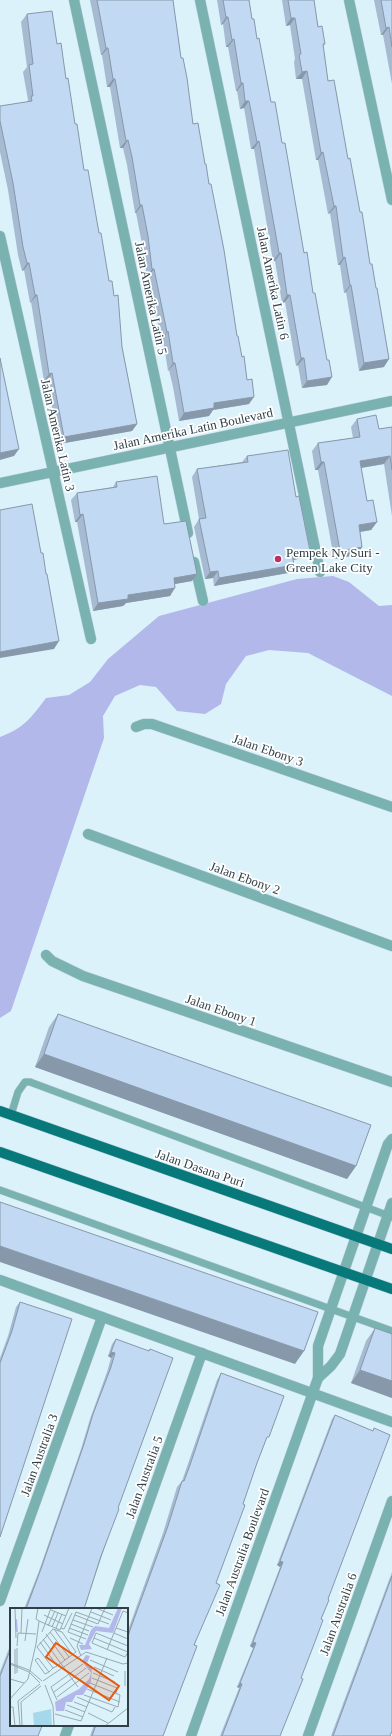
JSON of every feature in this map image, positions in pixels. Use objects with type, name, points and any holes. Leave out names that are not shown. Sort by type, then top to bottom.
[{"type":"main road","name":"Jalan Dasana Puri","points":[[0,1111],[392,1249]]},
{"type":"main road","points":[[0,1152],[392,1289]]},
{"type":"street","name":"Jalan Amerika Latin 5","points":[[74,0],[189,540]]},
{"type":"street","name":"Jalan Amerika Latin 6","points":[[200,0],[320,572]]},
{"type":"street","points":[[350,0],[392,200]]},
{"type":"street","name":"Jalan Amerika Latin 3","points":[[0,236],[91,639]]},
{"type":"street","name":"Jalan Amerika Latin Boulevard","points":[[0,483],[392,401]]},
{"type":"street","points":[[193,555],[203,601]]},
{"type":"street","name":"Jalan Ebony 3","points":[[136,727],[144,724],[152,724],[392,807]]},
{"type":"street","name":"Jalan Ebony 2","points":[[88,834],[392,946]]},
{"type":"street","name":"Jalan Ebony 1","points":[[46,955],[52,961],[83,976],[392,1082]]},
{"type":"street","points":[[318,1378],[318,1346],[365,1208],[388,1144],[392,1139]]},
{"type":"street","points":[[318,1378],[331,1366],[340,1354],[378,1244],[390,1216],[392,1203]]},
{"type":"street","points":[[1,1282],[392,1422]]},
{"type":"street","name":"Jalan Australia 3","points":[[0,1601],[102,1317]]},
{"type":"street","name":"Jalan Australia 5","points":[[111,1608],[202,1353]]},
{"type":"street","name":"Jalan Australia Boulevard","points":[[190,1736],[318,1378]]},
{"type":"street","name":"Jalan Australia 6","points":[[308,1736],[392,1501]]},
{"type":"street","points":[[65,1736],[69,1726]]},
{"type":"lane","points":[[11,1115],[18,1092],[25,1082],[30,1082],[365,1208],[390,1216]]},
{"type":"lane","points":[[0,1190],[392,1331]]},
{"type":"water","points":[[333,576],[349,582],[379,606],[392,605],[392,696],[308,653],[269,650],[246,656],[226,684],[221,704],[205,714],[177,711],[156,687],[140,685],[115,696],[103,716],[104,738],[11,1011],[0,1018],[0,737],[15,730],[26,722],[46,698],[69,695],[90,682],[108,659],[159,616],[297,579]]},
{"type":"building","points":[[97,0],[173,0],[181,58],[183,58],[187,78],[193,124],[198,123],[209,184],[211,184],[224,250],[237,336],[242,357],[244,356],[247,380],[252,379],[254,397],[214,403],[214,408],[184,413],[175,363],[173,363],[168,331],[167,332],[154,269],[152,269],[148,236],[142,205],[140,205],[132,157],[128,140],[126,141],[115,79],[113,79],[108,48],[106,48]]},
{"type":"building","points":[[223,0],[249,0],[257,39],[259,38],[271,102],[275,102],[282,143],[285,143],[304,253],[307,252],[313,293],[315,293],[327,360],[329,360],[332,377],[307,381],[304,358],[301,358],[290,295],[287,295],[281,253],[279,253],[259,141],[257,142],[249,101],[245,101],[234,39],[232,40]]},
{"type":"building","points":[[288,0],[314,0],[318,27],[322,26],[328,81],[334,80],[348,159],[350,158],[360,212],[362,212],[370,264],[372,264],[377,288],[389,359],[364,363],[351,285],[345,257],[343,258],[336,206],[334,206],[323,152],[321,153],[307,71],[302,72],[299,55],[301,54],[295,18],[291,18]]},
{"type":"building","points":[[381,0],[392,0],[392,47],[389,27],[386,28]]},
{"type":"building","points":[[52,11],[57,44],[61,43],[66,79],[68,78],[84,170],[88,170],[109,281],[112,281],[114,296],[118,295],[122,347],[137,424],[64,437],[52,373],[49,374],[37,295],[35,295],[29,263],[27,263],[23,247],[13,183],[0,121],[0,106],[32,101],[31,96],[33,96],[29,65],[33,64],[27,14]]},
{"type":"building","points":[[0,358],[19,449],[0,453]]},
{"type":"building","points":[[376,415],[379,429],[392,427],[392,470],[390,456],[360,461],[367,501],[373,500],[377,522],[359,525],[362,547],[340,551],[324,462],[321,462],[318,443],[360,437],[357,419]]},
{"type":"building","points":[[288,450],[296,497],[299,496],[310,551],[292,553],[294,565],[219,578],[218,571],[210,572],[199,519],[206,518],[197,469],[248,462],[247,456]]},
{"type":"building","points":[[157,476],[164,524],[186,521],[197,574],[174,578],[175,588],[128,595],[128,599],[98,603],[83,514],[80,515],[77,493],[117,487],[116,482]]},
{"type":"building","points":[[32,504],[41,553],[43,553],[59,641],[0,652],[0,510]]},
{"type":"building","points":[[58,1014],[371,1125],[356,1166],[44,1054]]},
{"type":"building","points":[[0,1202],[318,1312],[304,1351],[0,1246]]},
{"type":"building","points":[[20,1302],[72,1319],[0,1537],[0,1363],[12,1331]]},
{"type":"building","points":[[375,1328],[392,1334],[392,1381],[360,1370]]},
{"type":"building","points":[[116,1339],[149,1351],[150,1349],[173,1358],[118,1508],[119,1509],[101,1556],[84,1608],[26,1608],[84,1444],[93,1414],[111,1367],[115,1353],[111,1352]]},
{"type":"building","points":[[221,1373],[284,1396],[269,1437],[267,1437],[257,1463],[243,1504],[245,1505],[216,1583],[220,1585],[194,1645],[197,1646],[163,1736],[92,1736],[96,1726],[128,1726],[128,1637],[168,1526],[182,1481],[184,1481]]},
{"type":"building","points":[[335,1415],[373,1431],[374,1428],[390,1435],[328,1599],[329,1600],[321,1619],[323,1620],[301,1678],[303,1679],[280,1736],[222,1736],[242,1684],[240,1683],[256,1643],[253,1642],[283,1562],[280,1561]]},
{"type":"building","points":[[392,1576],[392,1731],[390,1736],[333,1736]]},
{"type":"building","points":[[10,1651],[10,1726],[42,1726],[38,1736],[0,1736],[0,1676]]},
{"type":"place","name":"Pempek Ny Suri - Green Lake City","points":[[278,559]]}]
